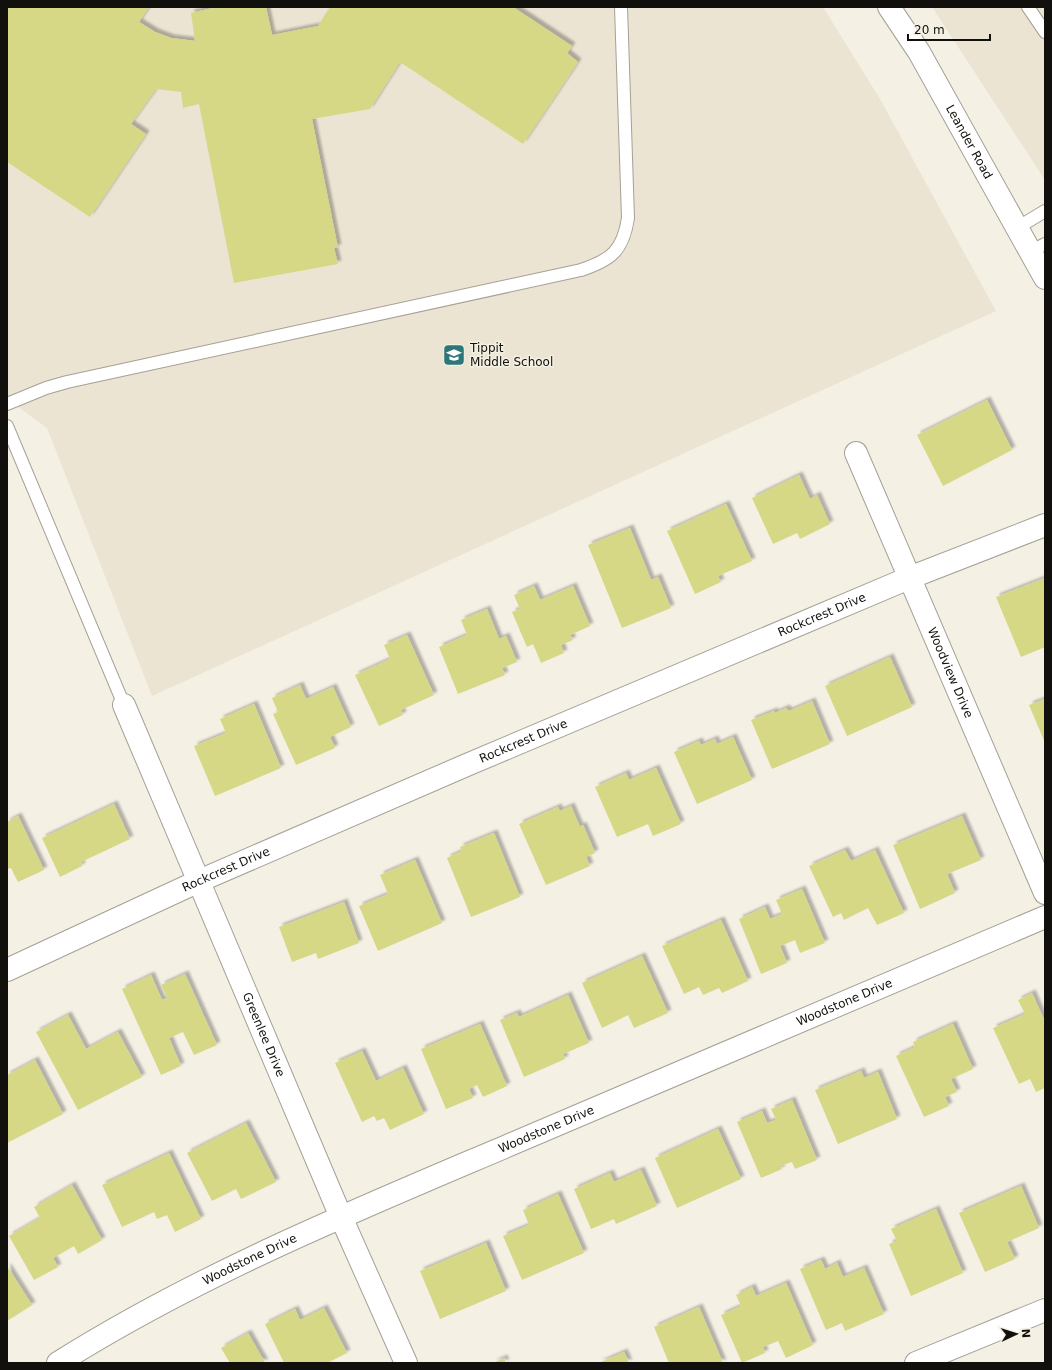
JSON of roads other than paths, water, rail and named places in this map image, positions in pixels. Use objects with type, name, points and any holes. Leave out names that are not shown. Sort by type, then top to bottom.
[{"type":"street","name":"Leander Road","points":[[895,9],[1017,228],[1038,248],[1045,278]]},
{"type":"street","name":"Woodview Drive","points":[[856,453],[1045,893]]},
{"type":"street","name":"Rockcrest Drive","points":[[7,970],[199,881],[909,578],[1045,525]]},
{"type":"street","name":"Greenlee Drive","points":[[124,705],[341,1217],[406,1363]]},
{"type":"street","name":"Woodstone Drive","points":[[58,1363],[177,1294],[341,1217],[1045,917]]},
{"type":"street","points":[[916,1363],[1045,1310]]},
{"type":"lane","points":[[7,404],[46,388],[67,382],[581,270],[598,264],[612,255],[621,245],[626,233],[628,218],[621,7]]},
{"type":"lane","points":[[1028,7],[1045,32]]},
{"type":"lane","points":[[1017,228],[1045,211]]},
{"type":"lane","points":[[7,426],[12,449],[124,705]]},
{"type":"place","name":"Tippit Middle School","points":[[454,355]]}]
